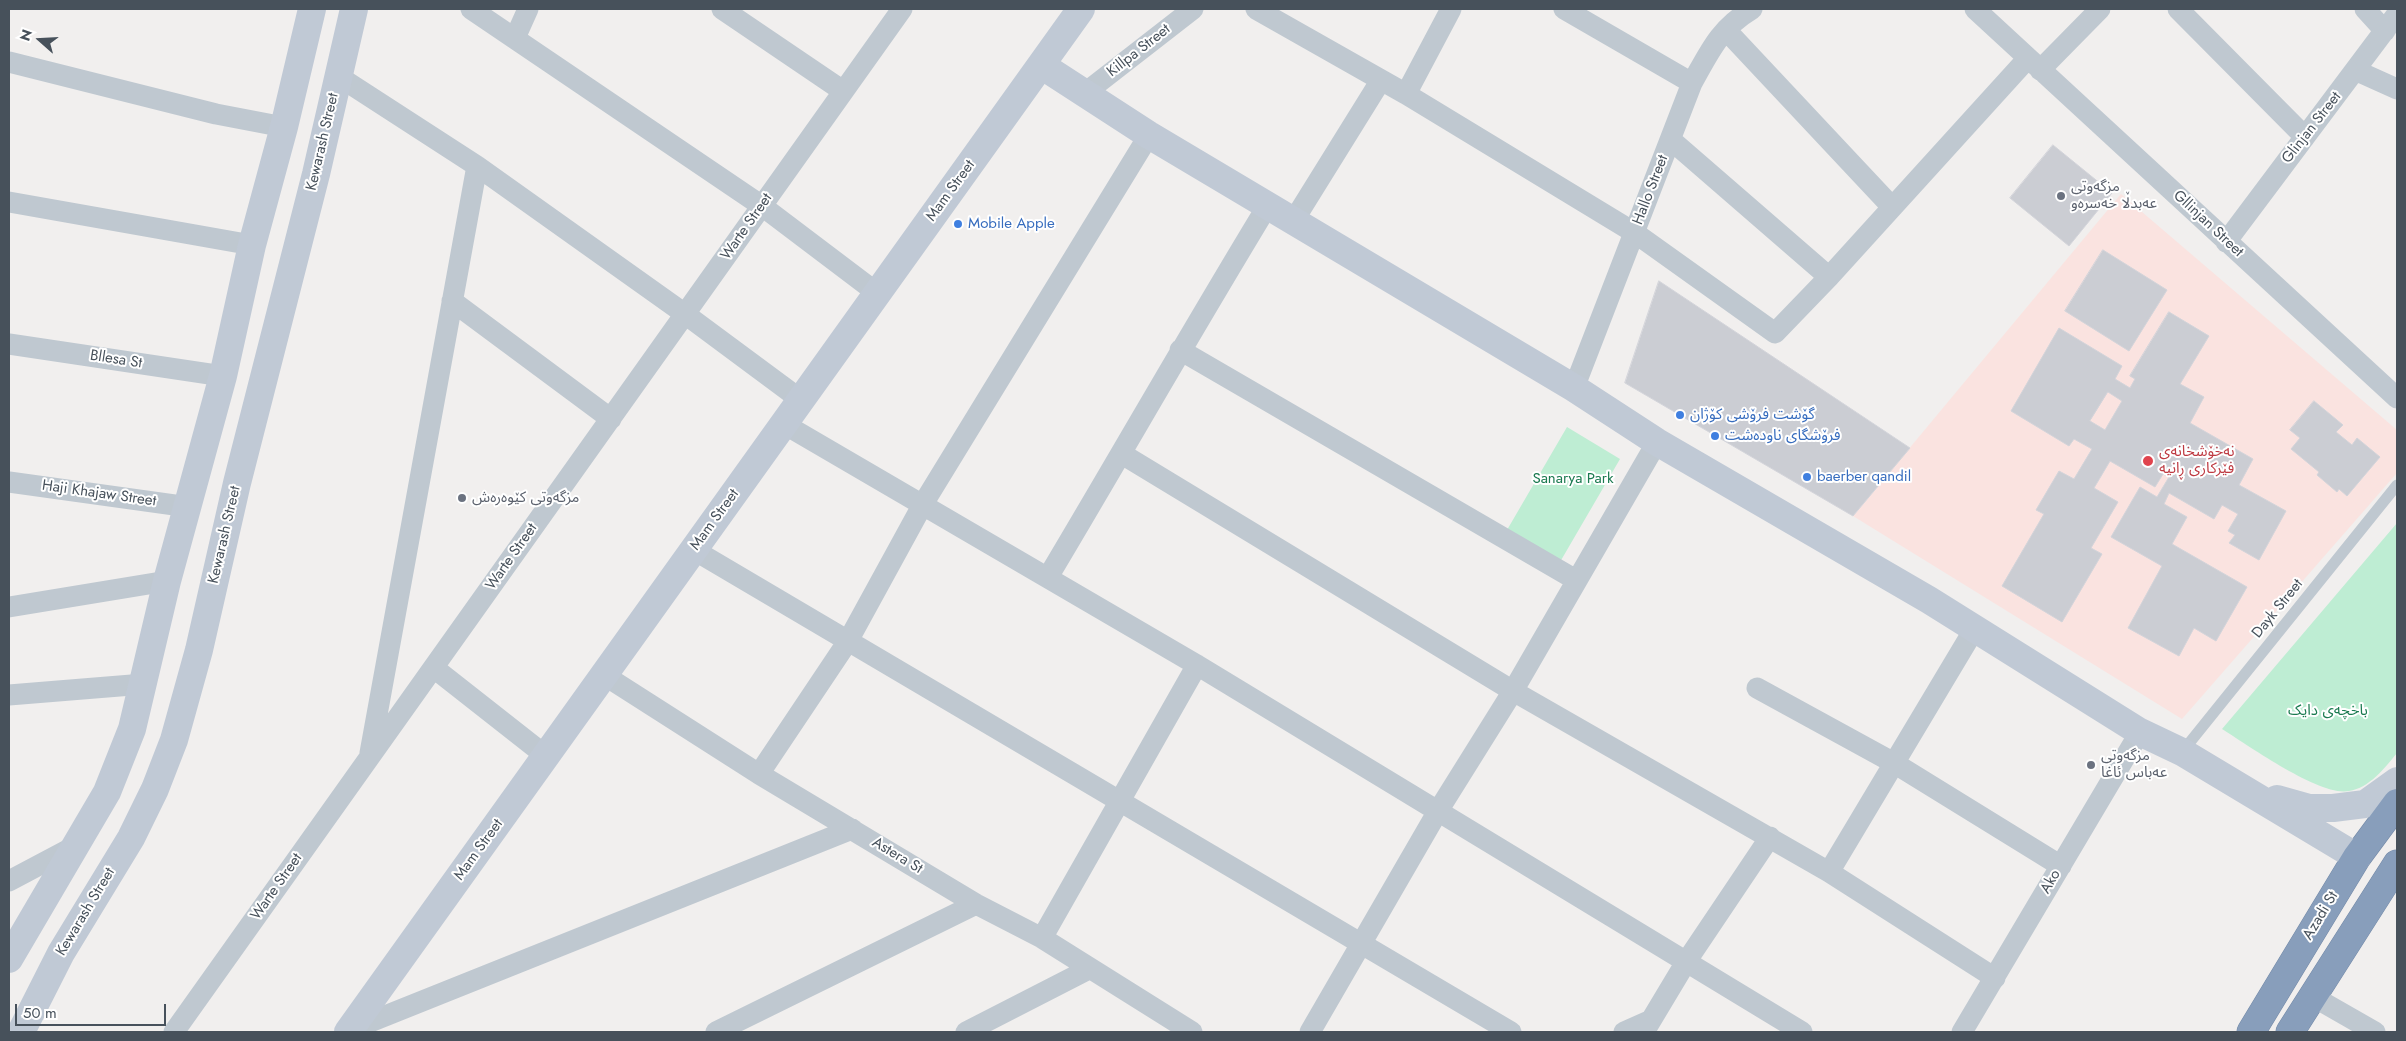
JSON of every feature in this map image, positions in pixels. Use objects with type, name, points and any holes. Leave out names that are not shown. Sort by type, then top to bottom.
[{"type":"highway","name":"Azadi St","points":[[2251,1032],[2357,857],[2397,803]]},
{"type":"highway","points":[[2290,1032],[2395,873],[2357,857]]},
{"type":"street","name":"Kewarash Street","points":[[21,1032],[61,954],[131,838],[155,789],[174,740],[316,174],[354,9]]},
{"type":"street","points":[[471,9],[762,206],[877,293]]},
{"type":"street","points":[[515,38],[528,9]]},
{"type":"street","name":"Warte Street","points":[[174,1032],[902,9]]},
{"type":"street","name":"Mam Street","points":[[349,1031],[1082,9]]},
{"type":"street","name":"Killpa Street","points":[[1085,93],[1193,9]]},
{"type":"street","points":[[1256,9],[1406,94],[1635,233],[1775,333],[1892,207],[2034,64],[2100,9]]},
{"type":"street","points":[[1406,94],[1451,9]]},
{"type":"street","points":[[1564,9],[1692,83]]},
{"type":"street","name":"Hallo Street","points":[[1574,388],[1692,83],[1712,48],[1733,21],[1752,9]]},
{"type":"street","name":"Gllinjan Street","points":[[1975,9],[2397,398]]},
{"type":"street","points":[[2178,9],[2305,137]]},
{"type":"street","points":[[2364,9],[2391,23]]},
{"type":"street","points":[[731,11],[843,91]]},
{"type":"street","points":[[9,959],[78,845],[107,792],[121,759],[144,684],[167,581],[189,507],[223,376],[252,245],[275,162],[310,20],[346,40]]},
{"type":"street","name":"Glinjan Street","points":[[2226,242],[2357,71],[2391,23]]},
{"type":"street","points":[[1726,30],[1892,207]]},
{"type":"street","points":[[9,62],[216,114],[284,127]]},
{"type":"street","points":[[1041,65],[1149,135],[1574,388],[1656,442],[1975,628],[2140,732],[2182,752],[2357,857]]},
{"type":"street","points":[[2357,71],[2397,89]]},
{"type":"street","points":[[338,76],[476,166],[685,314],[800,400]]},
{"type":"street","points":[[1294,220],[1381,80]]},
{"type":"street","points":[[759,774],[848,640],[923,504],[1149,135]]},
{"type":"street","points":[[1671,140],[1829,277]]},
{"type":"street","points":[[275,162],[316,174]]},
{"type":"street","points":[[369,759],[476,166]]},
{"type":"street","points":[[9,202],[252,245]]},
{"type":"street","points":[[1048,577],[1122,454],[1180,350],[1268,205]]},
{"type":"street","points":[[452,301],[611,419]]},
{"type":"street","name":"Bllesa St","points":[[9,344],[223,376]]},
{"type":"street","points":[[1180,350],[1576,580]]},
{"type":"street","points":[[784,424],[1197,665],[1802,1032]]},
{"type":"street","points":[[1310,1032],[1656,442]]},
{"type":"street","points":[[1122,454],[1512,690],[1830,872],[1995,978]]},
{"type":"street","name":"‌Haji Khajaw Street","points":[[9,482],[189,507]]},
{"type":"street","points":[[694,550],[1511,1032]]},
{"type":"street","points":[[9,607],[167,581]]},
{"type":"street","points":[[1830,872],[1975,628]]},
{"type":"street","points":[[1042,938],[1197,665]]},
{"type":"street","points":[[434,668],[546,756]]},
{"type":"street","name":"Astera St","points":[[604,675],[759,774],[976,904],[1042,938],[1192,1032]]},
{"type":"street","points":[[9,695],[144,684]]},
{"type":"street","points":[[1757,688],[1894,763],[2061,866]]},
{"type":"street","name":"Ako","points":[[1962,1032],[2140,732]]},
{"type":"street","points":[[2241,788],[2309,808],[2333,808],[2365,804],[2397,781]]},
{"type":"street","points":[[349,1031],[852,829]]},
{"type":"street","points":[[1624,1032],[1647,1026],[1686,962],[1770,837]]},
{"type":"street","points":[[9,881],[78,845]]},
{"type":"street","points":[[716,1032],[976,904]]},
{"type":"street","points":[[966,1032],[1090,969]]},
{"type":"street","points":[[2312,996],[2375,1032]]},
{"type":"lane","name":"Dayk Street","points":[[2182,752],[2397,485]]},
{"type":"shaded area","name":"نەخۆشخانەی فێرکاری ڕانیە","points":[[2121,194],[2397,430],[2397,473],[2182,719],[1853,516]]},
{"type":"green space","name":"Sanarya Park","points":[[1567,427],[1620,459],[1560,562],[1507,530]]},
{"type":"green space","name":"باخچەی دایک","points":[[2397,523],[2397,753],[2370,782],[2349,791],[2336,791],[2284,768],[2222,729]]},
{"type":"building","name":"مزگەوتی عەبدڵا خەسرەو","points":[[2053,145],[2112,193],[2069,246],[2010,198]]},
{"type":"building","points":[[2103,250],[2167,290],[2129,351],[2065,311]]},
{"type":"building","points":[[1659,281],[1910,448],[1853,516],[1625,383]]},
{"type":"building","points":[[2169,312],[2209,336],[2180,384],[2204,397],[2190,423],[2253,459],[2239,485],[2286,511],[2259,560],[2229,543],[2235,535],[2228,531],[2238,514],[2222,505],[2214,519],[2169,493],[2164,504],[2187,517],[2172,544],[2247,587],[2216,641],[2194,628],[2179,656],[2128,628],[2162,566],[2111,537],[2140,487],[2157,497],[2169,477],[2163,474],[2155,487],[2110,461],[2094,488],[2118,502],[2091,548],[2102,554],[2062,622],[2002,586],[2044,514],[2036,510],[2059,471],[2074,479],[2092,449],[2074,439],[2069,446],[2011,411],[2059,328],[2122,366],[2115,379],[2130,388],[2135,379],[2130,376]],"holes":[[[2108,392],[2122,401],[2105,430],[2090,421]]]},
{"type":"building","points":[[2314,401],[2343,425],[2336,432],[2352,445],[2357,438],[2380,457],[2347,496],[2339,489],[2337,492],[2317,475],[2319,472],[2291,449],[2300,438],[2290,430]]},
{"type":"place","name":"مزگەوتی عەبدڵا خەسرەو","points":[[2061,196]]},
{"type":"place","name":"Mobile Apple","points":[[958,224]]},
{"type":"place","name":"گۆشت فرۆشی کۆژان","points":[[1680,415]]},
{"type":"place","name":"فرۆشگای ناوده‌شت","points":[[1715,436]]},
{"type":"place","name":"نەخۆشخانەی فێرکاری ڕانیە","points":[[2148,461]]},
{"type":"place","name":"baerber qandil","points":[[1807,477]]},
{"type":"place","name":"مزگەوتی کێوەرەش","points":[[462,498]]},
{"type":"place","name":"مزگەوتی عەباس ئاغا","points":[[2091,765]]}]
